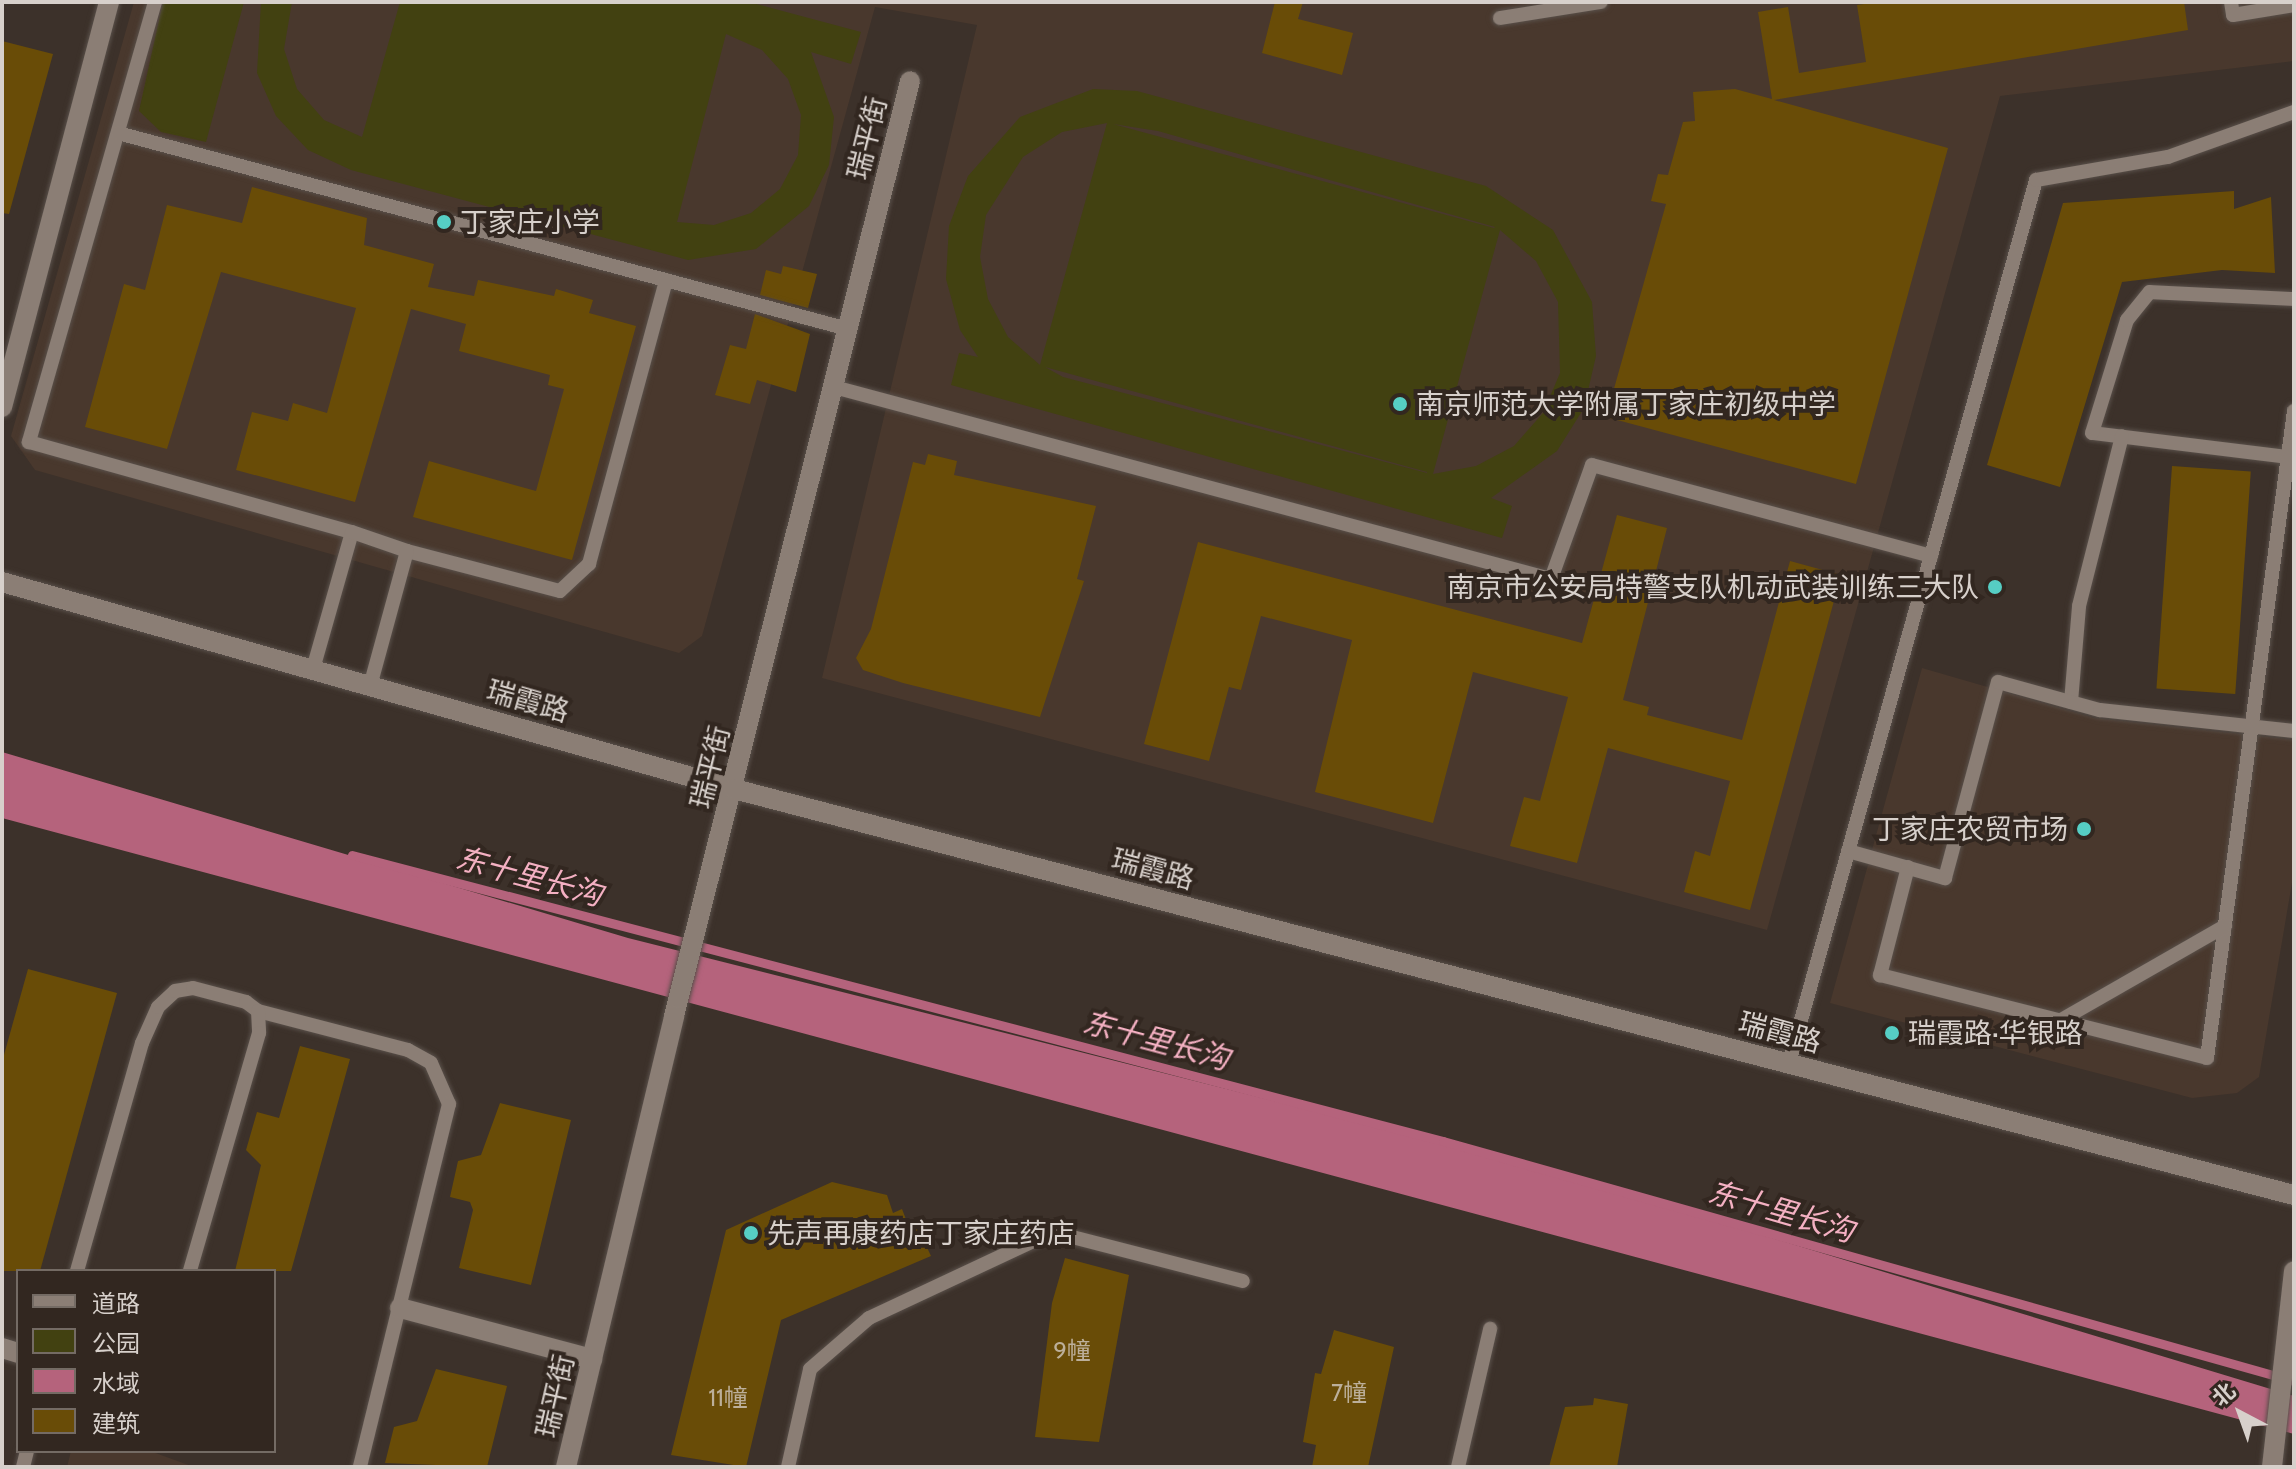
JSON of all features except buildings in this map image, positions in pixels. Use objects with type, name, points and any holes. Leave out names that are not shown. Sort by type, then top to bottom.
[{"type":"street","points":[[2,407],[109,2]]},
{"type":"street","name":"瑞平街","points":[[566,1467],[674,1016],[734,789],[910,81]]},
{"type":"street","name":"瑞霞路","points":[[2,582],[734,789],[2294,1195]]},
{"type":"street","points":[[2272,1467],[2294,1271]]},
{"type":"street","points":[[400,1308],[592,1359]]},
{"type":"lane","points":[[155,2],[29,442],[352,532],[407,551],[560,591],[589,564],[666,280]]},
{"type":"lane","points":[[1500,18],[1601,2]]},
{"type":"lane","points":[[2231,2],[2233,15],[2294,5]]},
{"type":"lane","points":[[1789,1063],[2036,180],[2168,157],[2294,112]]},
{"type":"lane","points":[[118,133],[848,329]]},
{"type":"lane","points":[[2288,457],[2092,433],[2099,392],[2127,320],[2150,292],[2294,299]]},
{"type":"lane","points":[[834,387],[1551,579],[1592,465],[1931,556]]},
{"type":"lane","points":[[1908,867],[1880,975],[2207,1058],[2252,726],[2289,487],[2288,457],[2294,411]]},
{"type":"lane","points":[[2071,702],[2079,606],[2122,436]]},
{"type":"lane","points":[[313,669],[352,532]]},
{"type":"lane","points":[[370,686],[407,551]]},
{"type":"lane","points":[[1848,851],[1945,878],[1998,682],[2071,702],[2294,731]]},
{"type":"lane","points":[[2061,1020],[2225,926]]},
{"type":"lane","points":[[78,1269],[158,1007],[175,991],[193,988],[258,1011],[408,1050],[431,1063],[443,1083],[449,1104],[360,1467]]},
{"type":"lane","points":[[191,1269],[259,1033],[258,1011]]},
{"type":"lane","points":[[788,1467],[810,1369],[869,1318],[1053,1232],[1243,1281]]},
{"type":"lane","points":[[1458,1467],[1490,1329]]},
{"type":"shaded area","points":[[134,2],[2294,2],[2294,61],[2000,96],[1767,930],[822,678],[977,25],[875,7],[702,636],[679,653],[35,470],[11,436]]},
{"type":"shaded area","points":[[1922,668],[2094,718],[2294,740],[2294,871],[2259,1077],[2237,1093],[2192,1098],[1830,1003]]},
{"type":"shaded area","points":[[70,1453],[156,1453],[194,1467],[67,1467]]},
{"type":"green space","points":[[163,2],[244,2],[206,142],[161,132],[139,111]]},
{"type":"green space","points":[[261,2],[292,2],[284,49],[297,89],[324,120],[362,137],[400,2],[749,2],[861,32],[851,64],[811,52],[834,117],[829,165],[809,206],[756,249],[688,260],[351,170],[308,150],[276,116],[257,73]],"holes":[[[726,34],[762,50],[788,79],[801,115],[798,155],[780,189],[751,213],[714,225],[677,222]]]},
{"type":"green space","points":[[1093,89],[1137,91],[1486,186],[1553,230],[1592,302],[1596,356],[1584,408],[1557,451],[1491,498],[1512,506],[1502,538],[951,385],[959,353],[978,357],[960,330],[946,279],[949,226],[968,176],[1020,117]],"holes":[[[1107,123],[1040,365],[1008,337],[988,299],[980,257],[986,215],[1023,157],[1062,132]],[[1113,124],[1158,131],[1494,228]],[[1500,230],[1536,261],[1558,302],[1560,373],[1543,413],[1514,446],[1476,466],[1433,474]],[[1045,367],[1427,473],[1063,377]]]},
{"type":"water","points":[[2,752],[628,938],[1544,1169],[2294,1396],[2294,1434],[2,818]]},
{"type":"waterway","name":"东十里长沟","points":[[352,855],[1443,1141],[2294,1381]]},
{"type":"place","name":"丁家庄小学","points":[[444,222]]},
{"type":"place","name":"南京师范大学附属丁家庄初级中学","points":[[1400,404]]},
{"type":"place","name":"南京市公安局特警支队机动武装训练三大队","points":[[1995,587]]},
{"type":"place","name":"丁家庄农贸市场","points":[[2084,829]]},
{"type":"place","name":"瑞霞路·华银路","points":[[1892,1033]]},
{"type":"place","name":"先声再康药店丁家庄药店","points":[[751,1233]]}]
